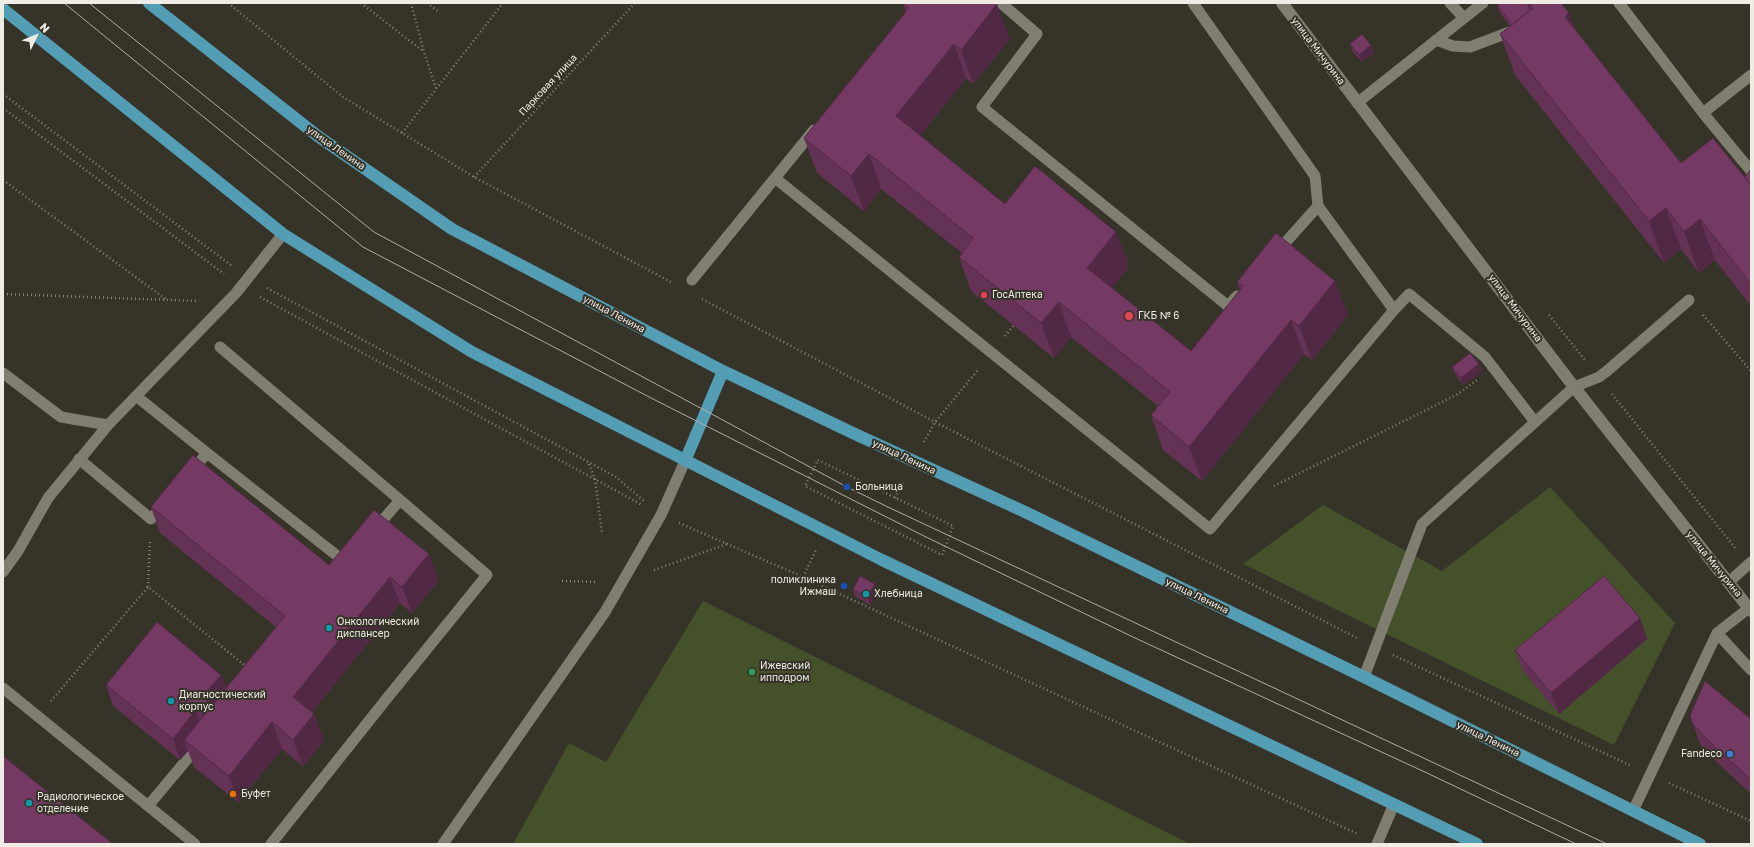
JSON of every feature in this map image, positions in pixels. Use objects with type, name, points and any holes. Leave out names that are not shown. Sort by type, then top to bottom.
[{"type":"main road","name":"улица Ленина","points":[[149,3],[319,137],[452,229],[723,371],[857,435],[1023,511],[1364,677],[1700,844]]},
{"type":"main road","points":[[3,9],[283,234],[472,352],[882,560],[1477,844]]},
{"type":"main road","points":[[685,461],[723,371]]},
{"type":"street","name":"улица Мичурина","points":[[1282,3],[1574,386],[1750,609]]},
{"type":"lane","points":[[1001,3],[1037,34],[982,107],[1228,306],[1244,289]]},
{"type":"lane","points":[[1193,3],[1315,176],[1318,206],[1394,310]]},
{"type":"lane","points":[[1450,3],[1464,18]]},
{"type":"lane","points":[[1357,103],[1483,3]]},
{"type":"lane","points":[[1619,3],[1703,113],[1751,171]]},
{"type":"lane","points":[[1436,40],[1453,46],[1470,46],[1514,31],[1525,22]]},
{"type":"lane","points":[[1703,113],[1751,75]]},
{"type":"lane","points":[[692,280],[819,124]]},
{"type":"lane","points":[[775,178],[1210,530],[1409,294],[1485,357],[1535,422]]},
{"type":"lane","points":[[1270,259],[1318,206]]},
{"type":"lane","points":[[3,572],[18,552],[48,498],[79,459],[108,425],[228,302],[283,234]]},
{"type":"lane","points":[[1364,677],[1422,524],[1574,386],[1599,377],[1689,300]]},
{"type":"lane","points":[[220,347],[487,575],[271,844]]},
{"type":"lane","points":[[3,373],[62,417],[108,425]]},
{"type":"lane","points":[[136,396],[345,562],[355,551]]},
{"type":"lane","points":[[182,483],[207,453]]},
{"type":"lane","points":[[79,459],[151,518],[172,494]]},
{"type":"lane","points":[[443,844],[605,612],[661,515],[685,461]]},
{"type":"lane","points":[[365,540],[400,500]]},
{"type":"lane","points":[[1729,582],[1751,562]]},
{"type":"lane","points":[[1633,811],[1717,632],[1750,609]]},
{"type":"lane","points":[[1717,632],[1751,670]]},
{"type":"lane","points":[[3,688],[195,844]]},
{"type":"lane","points":[[148,806],[208,734]]},
{"type":"lane","points":[[1377,843],[1394,804]]},
{"type":"path","points":[[228,3],[344,97],[474,177],[676,285]]},
{"type":"path","points":[[361,3],[424,52]]},
{"type":"path","points":[[411,3],[424,52],[436,88]]},
{"type":"path","points":[[427,3],[439,12]]},
{"type":"path","points":[[402,133],[503,3]]},
{"type":"path","name":"Парковая улица","points":[[474,177],[635,3]]},
{"type":"path","points":[[3,94],[245,282],[616,478],[661,515]]},
{"type":"path","points":[[3,108],[245,282],[661,515],[803,577],[1377,843]]},
{"type":"path","points":[[3,180],[168,300]]},
{"type":"path","points":[[3,294],[228,302]]},
{"type":"path","points":[[697,296],[935,422],[1376,647],[1751,821]]},
{"type":"path","points":[[1689,300],[1751,371]]},
{"type":"path","points":[[935,422],[1014,325]]},
{"type":"path","points":[[1239,495],[1263,492],[1458,394],[1494,368]]},
{"type":"path","points":[[818,460],[953,526],[942,555],[804,486],[818,460]]},
{"type":"path","points":[[589,463],[595,479],[602,533]]},
{"type":"path","points":[[38,717],[148,587],[151,518]]},
{"type":"path","points":[[148,587],[252,670]]},
{"type":"green space","points":[[1550,487],[1675,623],[1614,745],[1243,564],[1323,505],[1442,571]]},
{"type":"green space","name":"Ижевский ипподром","points":[[703,601],[1190,844],[513,844],[569,743],[606,762]]},
{"type":"building","points":[[903,3],[997,4],[961,50],[954,44],[896,116],[1005,204],[1035,166],[1116,232],[1087,268],[1191,351],[1243,286],[1237,282],[1276,233],[1335,281],[1299,326],[1291,320],[1189,447],[1151,415],[1170,392],[1059,302],[1041,323],[959,257],[973,238],[869,154],[851,176],[804,138],[909,8]]},
{"type":"building","points":[[1500,3],[1527,3],[1530,10],[1512,25],[1497,5]]},
{"type":"building","points":[[1529,3],[1561,3],[1569,13],[1565,17],[1681,163],[1713,138],[1751,185],[1751,284],[1700,219],[1684,232],[1666,208],[1649,221],[1500,34],[1533,8]]},
{"type":"building","points":[[1362,34],[1371,45],[1359,55],[1350,44]]},
{"type":"building","points":[[1751,169],[1751,185],[1745,177]]},
{"type":"building","points":[[1470,353],[1479,364],[1461,378],[1452,367]]},
{"type":"building","name":"Онкологический диспансер","points":[[193,455],[329,565],[374,510],[429,554],[402,587],[390,577],[293,697],[314,714],[293,740],[272,722],[229,776],[184,740],[285,616],[151,507]]},
{"type":"building","points":[[860,576],[875,584],[867,597],[853,589]]},
{"type":"building","points":[[1604,576],[1640,618],[1551,693],[1515,650]]},
{"type":"building","name":"Диагностический корпус","points":[[157,622],[221,675],[202,697],[212,705],[204,716],[196,710],[173,739],[106,685]]},
{"type":"building","name":"Fandeco","points":[[1705,681],[1751,719],[1751,780],[1712,744],[1692,723],[1690,715]]},
{"type":"building","name":"Радиологическое отделение","points":[[3,756],[113,844],[3,844]]},
{"type":"tram line","points":[[64,3],[363,247],[651,398],[926,537],[1133,637],[1427,773],[1576,844]]},
{"type":"tram line","points":[[89,3],[374,232],[847,487],[1607,844]]},
{"type":"place","name":"ГосАптека","points":[[984,295]]},
{"type":"place","name":"ГКБ № 6","points":[[1129,316]]},
{"type":"place","name":"Больница","points":[[847,487]]},
{"type":"place","name":"поликлиника Ижмаш","points":[[844,586]]},
{"type":"place","name":"Хлебница","points":[[866,594]]},
{"type":"place","name":"Онкологический диспансер","points":[[329,628]]},
{"type":"place","name":"Ижевский ипподром","points":[[752,672]]},
{"type":"place","name":"Диагностический корпус","points":[[171,701]]},
{"type":"place","name":"Fandeco","points":[[1730,754]]},
{"type":"place","name":"Буфет","points":[[233,794]]},
{"type":"place","name":"Радиологическое отделение","points":[[29,803]]}]
